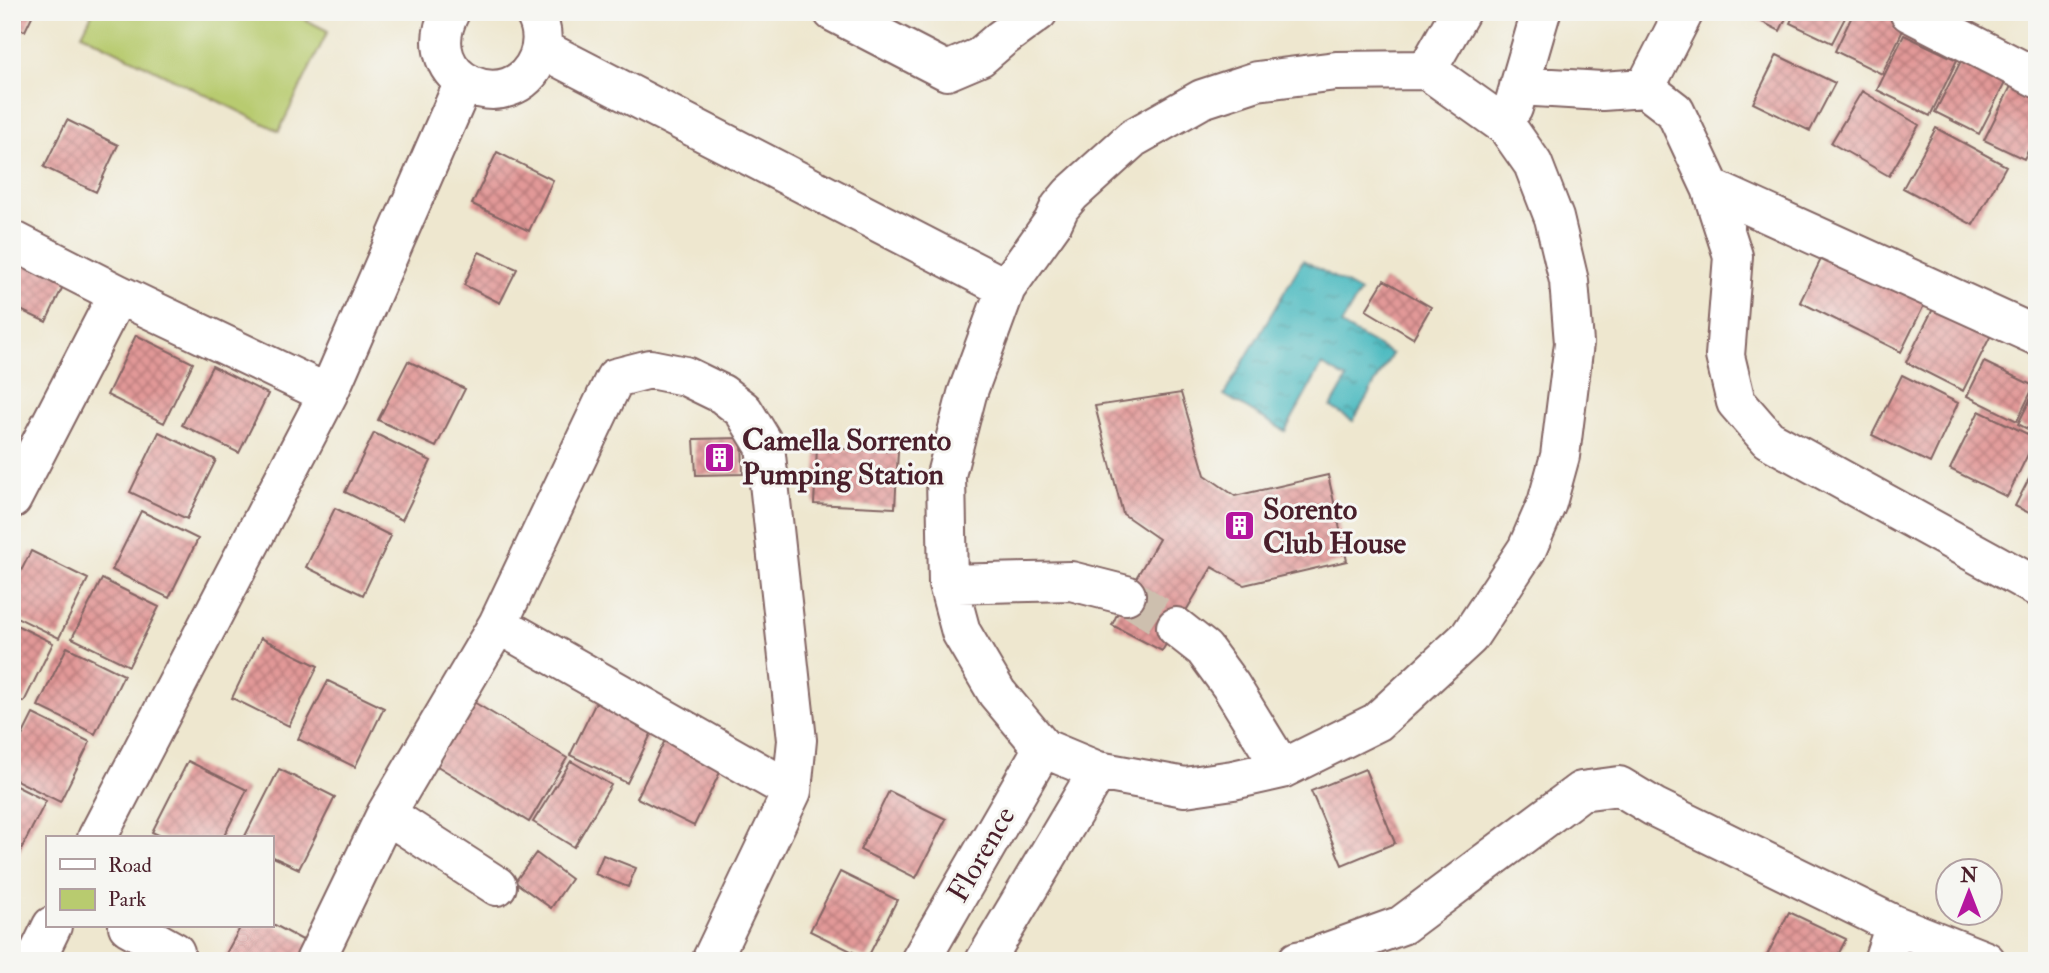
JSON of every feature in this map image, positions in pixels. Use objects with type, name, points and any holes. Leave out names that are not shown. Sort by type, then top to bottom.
[{"type":"street","points":[[450,12],[444,23],[441,40],[444,55],[452,71],[464,82],[482,89],[500,90],[525,78],[536,64],[542,49],[542,38],[539,20],[534,12]]},
{"type":"street","points":[[833,12],[947,71],[980,57],[1001,38],[1038,12]]},
{"type":"street","points":[[1427,70],[1460,12]]},
{"type":"street","points":[[1507,127],[1541,12]]},
{"type":"street","points":[[1645,88],[1684,12]]},
{"type":"street","points":[[1909,12],[2037,78]]},
{"type":"street","points":[[542,49],[1006,288]]},
{"type":"street","points":[[1427,70],[1507,127],[1533,164],[1554,218],[1569,281],[1574,343],[1560,456],[1547,503],[1527,549],[1469,637],[1377,722],[1282,769],[1233,780],[1185,786],[1098,771],[1042,748],[997,693],[961,632],[947,584],[946,475],[967,394],[1006,288],[1053,222],[1060,207],[1133,138],[1202,100],[1258,81],[1336,71],[1427,70]]},
{"type":"street","points":[[98,836],[328,394],[464,82]]},
{"type":"street","points":[[1519,86],[1602,91],[1645,88],[1675,111],[1711,188],[1733,256],[1725,356],[1736,402],[1768,439],[2037,587]]},
{"type":"street","points":[[1711,188],[2037,337]]},
{"type":"street","points":[[12,240],[118,294],[328,394]]},
{"type":"street","points":[[18,476],[118,294]]},
{"type":"street","points":[[315,961],[386,814],[498,624],[615,379],[650,369],[685,376],[722,394],[743,410],[765,446],[797,740],[792,791],[711,961]]},
{"type":"street","points":[[947,584],[1071,580],[1126,595]]},
{"type":"street","points":[[498,624],[792,791]]},
{"type":"street","points":[[1176,627],[1204,649],[1231,686],[1282,769]]},
{"type":"street","name":"Florence","points":[[920,961],[1042,748]]},
{"type":"street","name":"Florence","points":[[985,961],[1098,771]]},
{"type":"street","points":[[1297,961],[1402,925],[1581,791],[1619,786],[1654,807],[1895,925],[1986,961]]},
{"type":"street","points":[[386,814],[497,886]]},
{"type":"street","points":[[1883,961],[1895,925]]},
{"type":"street","points":[[35,961],[51,928]]},
{"type":"street","points":[[131,928],[175,953]]},
{"type":"green space","points":[[93,12],[290,12],[328,31],[279,131],[82,34]]},
{"type":"water","points":[[1303,260],[1360,292],[1341,325],[1392,354],[1353,421],[1331,407],[1347,379],[1322,365],[1285,431],[1224,395]]},
{"type":"building","points":[[12,12],[34,12],[25,31],[12,26]]},
{"type":"building","points":[[1742,12],[1789,12],[1780,31]]},
{"type":"building","points":[[1795,12],[1848,12],[1832,43],[1790,23]]},
{"type":"building","points":[[1854,12],[1882,12],[1906,24],[1882,74],[1835,51]]},
{"type":"building","points":[[1904,35],[1957,60],[1930,116],[1877,90]]},
{"type":"building","points":[[1965,53],[2009,75],[1979,134],[1935,112]]},
{"type":"building","points":[[1777,55],[1835,83],[1810,131],[1753,103]]},
{"type":"building","points":[[2014,80],[2037,91],[2037,133],[2024,159],[1984,140]]},
{"type":"building","points":[[1862,91],[1919,125],[1889,176],[1831,143]]},
{"type":"building","points":[[67,120],[118,145],[96,192],[44,167]]},
{"type":"building","points":[[1936,128],[2006,166],[1973,225],[1903,188]]},
{"type":"building","points":[[497,152],[553,180],[529,231],[472,204]]},
{"type":"building","points":[[1829,243],[1930,293],[1901,352],[1800,302]]},
{"type":"building","points":[[479,252],[517,269],[500,303],[464,285]]},
{"type":"building","points":[[12,261],[68,276],[46,322],[12,306]]},
{"type":"building","points":[[1384,280],[1431,307],[1413,338],[1366,310]]},
{"type":"building","points":[[1936,303],[1993,331],[1963,391],[1906,362]]},
{"type":"building","points":[[136,335],[193,363],[164,423],[107,395]]},
{"type":"building","points":[[408,361],[465,389],[436,447],[378,420]]},
{"type":"building","points":[[1984,362],[2034,386],[2017,421],[1967,396]]},
{"type":"building","points":[[212,366],[268,394],[239,453],[182,425]]},
{"type":"building","points":[[1902,375],[1958,403],[1930,463],[1872,435]]},
{"type":"building","points":[[2037,386],[2037,434],[2018,424]]},
{"type":"building","name":"Sorento Club House","points":[[1181,393],[1205,475],[1235,496],[1328,475],[1347,561],[1244,585],[1212,567],[1162,651],[1112,625],[1126,595],[1159,539],[1123,514],[1095,406]]},
{"type":"building","points":[[1979,411],[2036,438],[2007,497],[1950,469]]},
{"type":"building","points":[[159,432],[216,460],[187,519],[130,492]]},
{"type":"building","points":[[374,433],[431,461],[402,520],[345,492]]},
{"type":"building","name":"Camella Sorrento Pumping Station","points":[[742,438],[743,474],[696,475],[694,439]]},
{"type":"building","points":[[817,448],[898,451],[895,508],[814,504]]},
{"type":"building","points":[[2037,463],[2037,517],[2015,506]]},
{"type":"building","points":[[335,508],[391,536],[363,595],[306,567]]},
{"type":"building","points":[[141,511],[198,539],[169,598],[112,570]]},
{"type":"building","points":[[31,551],[88,579],[59,638],[12,615],[12,589]]},
{"type":"building","points":[[102,579],[159,607],[129,666],[72,638]]},
{"type":"building","points":[[12,623],[53,643],[24,702],[12,697]]},
{"type":"building","points":[[261,638],[318,666],[289,726],[232,698]]},
{"type":"building","points":[[67,647],[124,675],[95,734],[38,706]]},
{"type":"building","points":[[328,681],[384,708],[355,767],[298,739]]},
{"type":"building","points":[[599,696],[656,724],[627,783],[570,755]]},
{"type":"building","points":[[472,701],[567,758],[529,822],[434,764]]},
{"type":"building","points":[[33,714],[90,742],[60,802],[12,778],[12,756]]},
{"type":"building","points":[[666,738],[723,766],[694,826],[637,798]]},
{"type":"building","points":[[188,761],[247,790],[224,836],[161,836],[152,832]]},
{"type":"building","points":[[571,761],[611,785],[574,847],[533,822]]},
{"type":"building","points":[[279,769],[335,797],[299,869],[273,857],[273,836],[245,836]]},
{"type":"building","points":[[1365,769],[1395,843],[1342,865],[1311,791]]},
{"type":"building","points":[[12,784],[46,801],[16,859],[12,858]]},
{"type":"building","points":[[889,791],[946,819],[916,878],[860,850]]},
{"type":"building","points":[[536,853],[571,879],[551,908],[515,882]]},
{"type":"building","points":[[603,855],[636,868],[628,887],[595,874]]},
{"type":"building","points":[[840,872],[897,900],[867,959],[810,931]]},
{"type":"building","points":[[1789,912],[1846,939],[1835,961],[1764,961]]},
{"type":"building","points":[[273,924],[310,944],[301,961],[222,961],[240,928],[273,928]]},
{"type":"tunnel","points":[[1126,595],[1176,627]]},
{"type":"place","name":"Camella Sorrento Pumping Station","points":[[719,457]]},
{"type":"place","name":"Sorento Club House","points":[[1240,526]]}]
